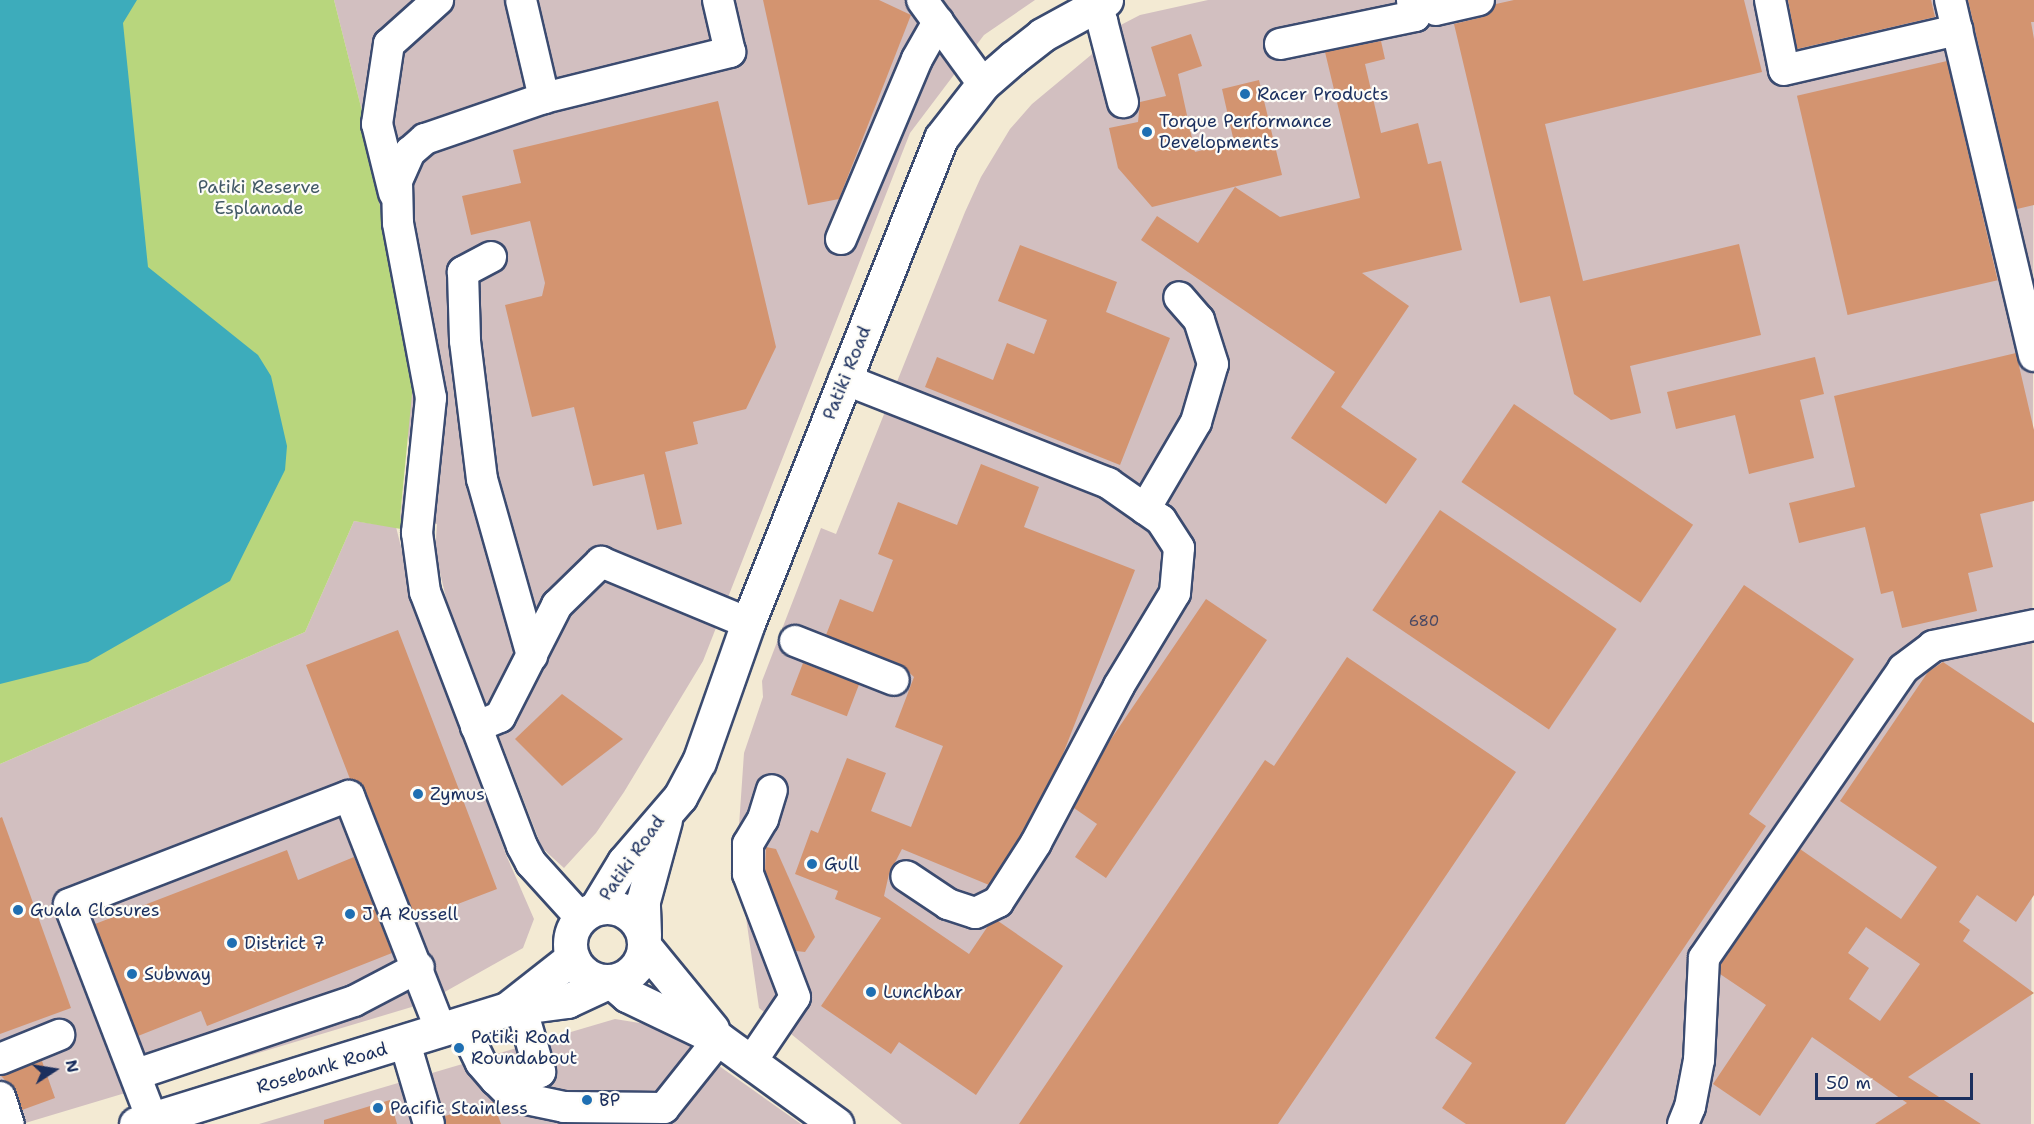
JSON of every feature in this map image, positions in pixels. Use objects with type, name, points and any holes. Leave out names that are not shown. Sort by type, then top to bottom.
[{"type":"main road","name":"Patiki Road","points":[[588,913],[624,862],[668,807],[680,797],[699,762],[748,623],[942,138],[983,84],[1042,35],[1097,2]]},
{"type":"main road","name":"Patiki Road","points":[[644,941],[644,901],[668,807]]},
{"type":"main road","points":[[719,1039],[644,941],[639,924],[626,912],[608,906],[588,913],[570,939],[572,958],[593,979],[610,982],[627,995],[719,1039],[836,1124]]},
{"type":"main road","points":[[610,982],[632,973],[644,941]]},
{"type":"main road","name":"Rosebank Road","points":[[514,1010],[572,958]]},
{"type":"main road","name":"Rosebank Road","points":[[144,1122],[514,1010],[567,1001],[610,982]]},
{"type":"lane","points":[[438,0],[389,44],[377,124],[395,199],[431,398],[418,555],[430,608],[531,863],[588,913]]},
{"type":"lane","points":[[521,0],[544,98]]},
{"type":"lane","points":[[395,199],[400,167],[425,139],[544,98],[730,52],[718,0]]},
{"type":"lane","points":[[1280,44],[1415,16],[1412,0]]},
{"type":"lane","points":[[1433,0],[1436,10],[1479,0]]},
{"type":"lane","points":[[1770,0],[1784,70],[1957,30]]},
{"type":"lane","points":[[1950,0],[2034,356]]},
{"type":"lane","points":[[1097,2],[1122,102]]},
{"type":"lane","points":[[930,11],[983,84]]},
{"type":"lane","points":[[841,239],[917,59],[930,11]]},
{"type":"lane","points":[[490,257],[463,272],[465,341],[482,479],[532,656]]},
{"type":"lane","points":[[1145,509],[1196,422],[1213,364],[1199,320],[1179,297]]},
{"type":"lane","points":[[844,379],[1108,483],[1161,520],[1179,548],[1175,593],[1119,686],[1036,843],[998,902],[975,913],[948,904],[906,876]]},
{"type":"lane","points":[[476,728],[500,717],[557,605],[601,562],[748,623]]},
{"type":"lane","points":[[1683,1124],[1699,1060],[1704,958],[1903,669],[1933,646],[2034,625]]},
{"type":"lane","points":[[795,641],[894,680]]},
{"type":"lane","points":[[751,1062],[795,997],[748,874],[748,844],[763,819],[772,790]]},
{"type":"lane","points":[[144,1122],[137,1074],[69,904],[349,796],[419,967],[452,1028],[512,1096],[564,1107],[664,1108],[719,1039]]},
{"type":"lane","points":[[137,1074],[354,1000],[419,967]]},
{"type":"lane","points":[[496,1080],[540,1072],[514,1010]]},
{"type":"lane","points":[[0,1059],[59,1035]]},
{"type":"lane","points":[[405,1043],[429,1124]]},
{"type":"lane","points":[[0,1097],[9,1124]]},
{"type":"shaded area","points":[[334,0],[1035,0],[984,35],[910,133],[703,661],[624,792],[596,833],[564,868],[542,848],[447,602],[435,552],[437,524],[400,518],[409,444],[363,115]]},
{"type":"shaded area","points":[[1208,0],[2034,0],[2031,1124],[902,1124],[759,1008],[737,855],[744,753],[763,697],[762,681],[821,528],[836,534],[965,212],[981,177],[1010,129],[1032,104],[1091,55],[1113,29],[1140,15]]},
{"type":"shaded area","points":[[354,521],[396,527],[418,614],[507,857],[534,919],[523,948],[425,1003],[22,1124],[0,1124],[0,764],[305,632]]},
{"type":"shaded area","points":[[615,1019],[664,1027],[801,1124],[259,1124]]},
{"type":"green space","name":"Patiki Reserve Esplanade","points":[[0,0],[334,0],[363,115],[413,384],[400,518],[407,520],[407,530],[354,521],[305,632],[0,764]]},
{"type":"water","points":[[0,0],[137,0],[123,23],[148,267],[258,355],[271,376],[287,446],[285,470],[230,581],[88,662],[0,684]]},
{"type":"building","points":[[763,0],[879,0],[911,15],[839,199],[808,205]]},
{"type":"building","points":[[1514,0],[1744,0],[1762,72],[1545,124],[1583,281],[1739,244],[1761,335],[1630,366],[1641,413],[1611,420],[1574,394],[1550,296],[1520,303],[1454,24],[1483,17],[1496,4]]},
{"type":"building","points":[[1788,0],[1931,0],[1935,17],[1797,49]]},
{"type":"building","points":[[1968,0],[2034,0],[2034,22],[2031,22],[2034,39],[2034,205],[2017,209]]},
{"type":"building","points":[[1191,34],[1202,66],[1178,74],[1195,152],[1234,142],[1222,89],[1259,80],[1282,175],[1152,207],[1118,168],[1109,128],[1138,122],[1140,102],[1166,96],[1151,47]]},
{"type":"building","points":[[1381,41],[1385,59],[1365,64],[1381,133],[1418,123],[1428,164],[1441,161],[1462,250],[1362,273],[1409,306],[1341,407],[1417,459],[1386,504],[1291,438],[1335,372],[1141,240],[1157,216],[1198,243],[1235,187],[1280,217],[1360,198],[1325,52]]},
{"type":"building","points":[[1947,61],[1998,280],[1848,315],[1797,96]]},
{"type":"building","points":[[718,101],[776,347],[746,409],[693,422],[698,444],[665,452],[682,524],[657,530],[644,474],[593,486],[574,407],[532,417],[505,305],[542,296],[545,283],[530,221],[471,235],[462,196],[521,183],[513,150]]},
{"type":"building","points":[[1020,245],[1117,282],[1106,312],[1170,338],[1120,465],[925,387],[937,357],[993,380],[1007,343],[1034,354],[1047,320],[998,301]]},
{"type":"building","points":[[2016,353],[2034,430],[2034,501],[1980,514],[1993,567],[1968,573],[1977,611],[1902,628],[1893,591],[1881,594],[1865,527],[1799,543],[1789,503],[1855,487],[1834,396]]},
{"type":"building","points":[[1815,357],[1824,394],[1800,400],[1814,458],[1749,474],[1735,415],[1676,429],[1667,392]]},
{"type":"building","points":[[1514,404],[1693,525],[1641,603],[1461,482]]},
{"type":"building","points":[[981,464],[1039,487],[1024,527],[1135,570],[1061,759],[1021,834],[989,885],[902,849],[889,874],[884,896],[969,954],[988,926],[998,921],[1063,966],[976,1095],[899,1042],[891,1054],[821,1006],[881,918],[835,899],[838,891],[795,874],[811,830],[818,833],[847,758],[886,773],[871,811],[911,827],[943,746],[895,727],[914,677],[900,664],[826,635],[840,599],[873,612],[893,560],[878,554],[898,502],[957,525]]},
{"type":"building","points":[[1440,510],[1617,629],[1549,729],[1372,610]]},
{"type":"building","points":[[1744,585],[1854,659],[1749,814],[1766,826],[1565,1124],[1466,1124],[1442,1108],[1472,1063],[1435,1038]]},
{"type":"building","points":[[1206,599],[1267,640],[1106,878],[1075,857],[1097,824],[1074,808],[1109,742]]},
{"type":"building","points":[[398,630],[497,889],[416,920],[365,790],[350,779],[306,665]]},
{"type":"building","points":[[1347,657],[1516,772],[1278,1124],[1019,1124],[1265,760],[1274,766]]},
{"type":"building","points":[[1943,662],[2034,723],[2034,895],[2016,922],[1977,895],[1959,922],[1970,930],[1963,941],[2034,993],[1908,1077],[1981,1124],[1875,1124],[1907,1103],[1812,1037],[1760,1116],[1713,1084],[1766,1005],[1720,974],[1721,964],[1800,849],[1901,919],[1937,867],[1840,801],[1928,672]],"holes":[[[1866,927],[1920,964],[1880,1021],[1849,999],[1869,968],[1848,953]]]},
{"type":"building","points":[[803,663],[859,685],[847,716],[791,695]]},
{"type":"building","points":[[562,694],[623,739],[562,786],[515,739]]},
{"type":"building","name":"Guala Closures","points":[[2,817],[71,1008],[0,1034],[0,818]]},
{"type":"building","points":[[766,847],[776,849],[815,937],[805,952],[796,951],[765,871]]},
{"type":"building","points":[[287,850],[298,880],[354,857],[392,953],[207,1026],[201,1011],[138,1036],[95,924]]},
{"type":"building","points":[[42,1061],[55,1098],[22,1110],[16,1091],[1,1076]]},
{"type":"building","name":"Pacific Stainless","points":[[390,1100],[397,1124],[324,1124],[324,1120]]},
{"type":"building","points":[[493,1102],[501,1124],[446,1124],[445,1116]]},
{"type":"place","name":"Racer Products","points":[[1245,94]]},
{"type":"place","name":"Torque Performance Developments","points":[[1147,132]]},
{"type":"place","name":"Zymus","points":[[418,794]]},
{"type":"place","name":"Gull","points":[[812,864]]},
{"type":"place","name":"Guala Closures","points":[[18,910]]},
{"type":"place","name":"J A Russell","points":[[350,914]]},
{"type":"place","name":"District 7","points":[[232,943]]},
{"type":"place","name":"Subway","points":[[132,974]]},
{"type":"place","name":"Lunchbar","points":[[871,992]]},
{"type":"place","name":"Patiki Road Roundabout","points":[[459,1048]]},
{"type":"place","name":"BP","points":[[587,1100]]},
{"type":"place","name":"Pacific Stainless","points":[[378,1108]]}]
